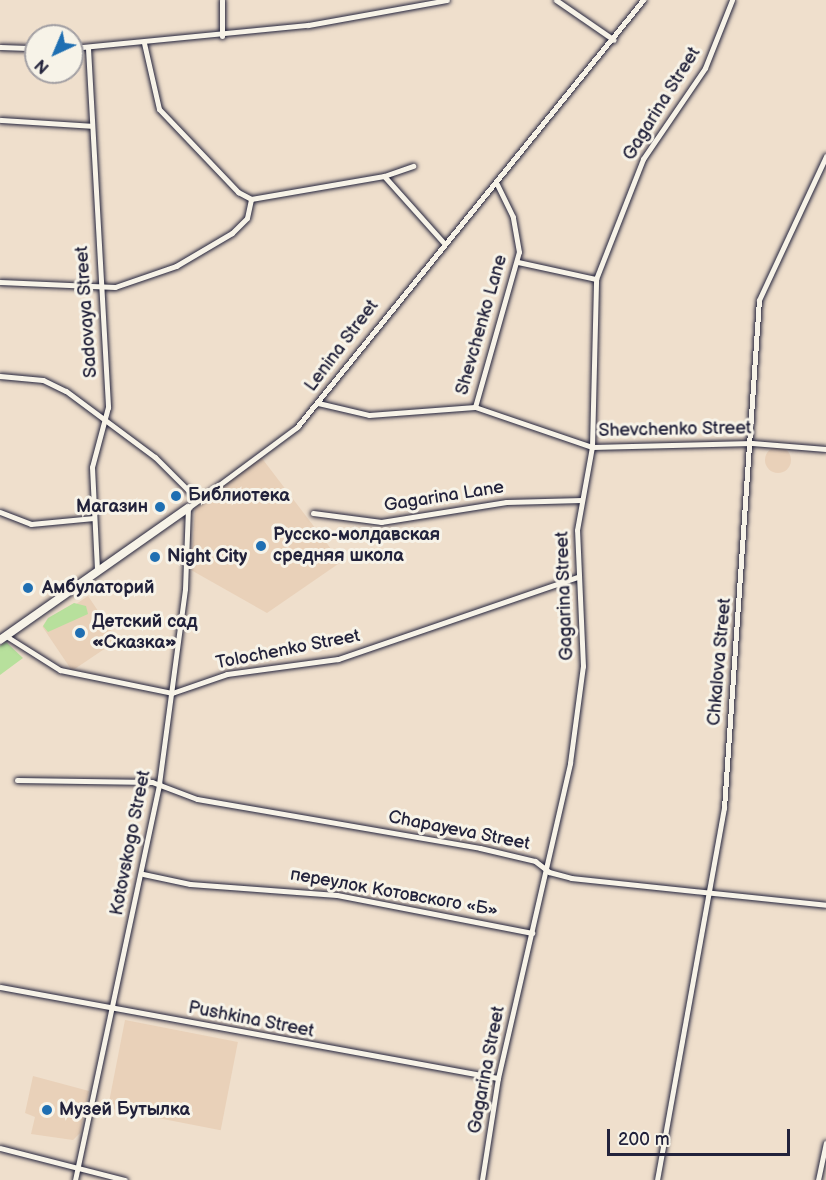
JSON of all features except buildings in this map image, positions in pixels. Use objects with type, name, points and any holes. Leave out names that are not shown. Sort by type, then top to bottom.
[{"type":"street","points":[[222,0],[222,36]]},
{"type":"street","points":[[84,48],[222,36],[447,0]]},
{"type":"street","points":[[556,0],[614,40]]},
{"type":"street","name":"Lenina Street","points":[[3,638],[285,438],[318,403],[444,243],[497,184],[614,40],[643,0]]},
{"type":"street","name":"Gagarina Street","points":[[482,1180],[498,1078],[570,763],[583,666],[578,577],[582,500],[592,447],[596,279],[643,159],[705,68],[732,0]]},
{"type":"street","points":[[144,42],[152,88],[168,123],[250,199]]},
{"type":"street","points":[[0,47],[24,48]]},
{"type":"street","name":"Sadovaya Street","points":[[88,48],[108,407],[93,467],[97,571]]},
{"type":"street","points":[[0,120],[92,126]]},
{"type":"street","name":"Chkalova Street","points":[[657,1180],[724,808],[752,443],[759,300],[826,156]]},
{"type":"street","points":[[250,199],[384,176],[413,166]]},
{"type":"street","points":[[384,176],[444,243]]},
{"type":"street","name":"Shevchenko Lane","points":[[475,407],[508,279],[518,262],[518,235],[497,184]]},
{"type":"street","points":[[0,282],[100,290],[176,266],[232,233],[247,218],[250,199]]},
{"type":"street","points":[[518,262],[596,279]]},
{"type":"street","points":[[0,376],[55,385],[104,423],[155,457],[198,500]]},
{"type":"street","name":"Shevchenko Street","points":[[318,403],[369,415],[475,407],[592,447],[752,443],[826,449]]},
{"type":"street","name":"Gagarina Lane","points":[[313,513],[381,522],[506,502],[582,500]]},
{"type":"street","name":"Kotovskogo Street","points":[[75,1180],[143,874],[159,784],[172,693],[188,508]]},
{"type":"street","points":[[0,512],[31,524],[94,518]]},
{"type":"street","name":"Tolochenko Street","points":[[172,693],[227,674],[338,659],[578,577]]},
{"type":"street","points":[[3,638],[60,670],[172,693]]},
{"type":"street","points":[[17,780],[159,784]]},
{"type":"street","name":"Chapayeva Street","points":[[159,784],[197,800],[480,848],[535,861],[545,869],[571,878],[826,905]]},
{"type":"street","name":"переулок Котовского «Б»","points":[[143,874],[190,884],[337,895],[532,933]]},
{"type":"street","name":"Pushkina Street","points":[[0,987],[498,1078]]},
{"type":"street","points":[[819,1180],[826,1143]]},
{"type":"street","points":[[0,1148],[125,1180]]},
{"type":"shaded area","points":[[778,447],[787,451],[791,460],[787,469],[778,473],[769,469],[765,460],[769,451]]},
{"type":"shaded area","name":"Русско-молдавская средняя школа","points":[[261,457],[341,562],[267,613],[191,570],[195,508]]},
{"type":"shaded area","name":"Детский сад «Сказка»","points":[[88,596],[118,640],[72,671],[42,627]]},
{"type":"shaded area","points":[[125,1020],[238,1042],[221,1130],[108,1108]]},
{"type":"shaded area","points":[[33,1076],[89,1091],[80,1133],[73,1140],[31,1134],[35,1117],[25,1113]]},
{"type":"green space","points":[[74,603],[86,606],[88,614],[48,632],[43,626],[48,618]]},
{"type":"green space","points":[[6,642],[23,658],[0,675],[0,646]]},
{"type":"place","name":"Библиотека","points":[[176,496]]},
{"type":"place","name":"Магазин","points":[[160,507]]},
{"type":"place","name":"Русско-молдавская средняя школа","points":[[261,546]]},
{"type":"place","name":"Night City","points":[[155,557]]},
{"type":"place","name":"Амбулаторий","points":[[28,588]]},
{"type":"place","name":"Детский сад «Сказка»","points":[[80,633]]},
{"type":"place","name":"Музей Бутылка","points":[[47,1110]]}]
